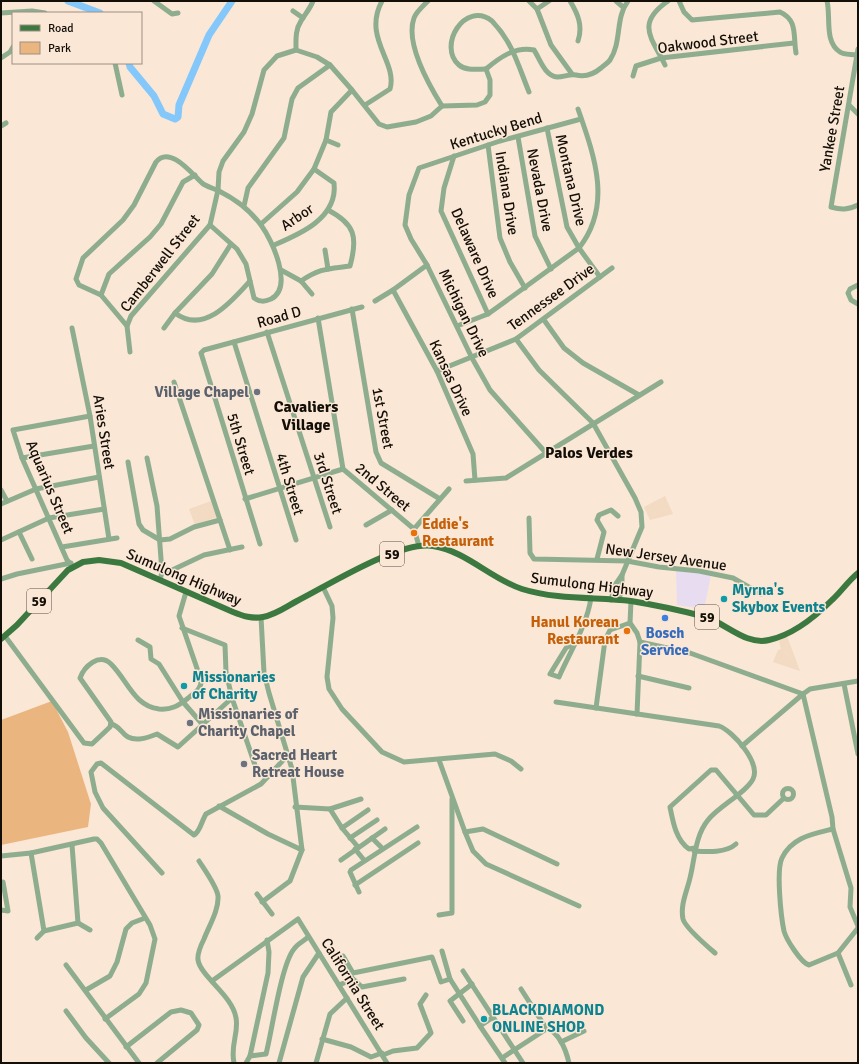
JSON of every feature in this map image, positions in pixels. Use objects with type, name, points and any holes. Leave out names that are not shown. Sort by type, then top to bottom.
[{"type":"main road","name":"Sumulong Highway","points":[[3,638],[72,565],[99,560],[113,561],[245,617],[261,617],[275,614],[323,587],[389,555],[419,546],[442,548],[521,589],[537,593],[631,601],[706,617],[748,638],[765,641],[792,630],[817,613],[858,573]]},
{"type":"street","points":[[154,1],[172,14],[178,13]]},
{"type":"street","points":[[313,1],[296,31],[296,50],[317,57],[330,66],[352,90],[379,124],[387,127],[416,122],[431,116],[442,106],[477,105],[485,102],[490,95],[490,80],[486,69]]},
{"type":"street","points":[[364,105],[390,89],[392,82],[392,75],[379,46],[377,35],[379,7],[382,1]]},
{"type":"street","points":[[428,1],[414,17],[412,38],[430,86],[442,106]]},
{"type":"street","points":[[529,1],[537,9],[551,45],[572,74]]},
{"type":"street","points":[[537,9],[549,1]]},
{"type":"street","points":[[570,1],[578,15],[580,34],[578,41]]},
{"type":"street","points":[[616,1],[624,7]]},
{"type":"street","points":[[529,92],[514,51],[492,20],[480,12],[469,13],[460,20],[454,30],[451,41],[453,53],[459,64],[471,69],[486,69],[499,58],[514,51],[534,50],[542,66],[550,74],[557,77],[572,74],[582,76],[597,72],[610,60],[617,41],[624,7],[628,1]]},
{"type":"street","points":[[664,65],[649,34],[649,24],[659,8],[668,1]]},
{"type":"street","points":[[679,1],[684,12],[692,20],[780,12],[787,15],[792,21],[796,53]]},
{"type":"street","points":[[827,1],[830,11],[830,38],[841,53],[856,55]]},
{"type":"street","points":[[293,11],[303,18]]},
{"type":"street","points":[[1,13],[12,13]]},
{"type":"street","name":"Oakwood Street","points":[[633,76],[636,66],[661,58],[794,43]]},
{"type":"street","points":[[1,58],[10,52],[12,49]]},
{"type":"street","name":"Yankee Street","points":[[858,49],[856,55],[856,68],[831,207],[841,210],[858,205]]},
{"type":"street","name":"Camberwell Street","points":[[130,352],[127,326],[132,316],[210,225],[218,190],[219,172],[223,161],[244,132],[252,114],[264,70],[278,56],[296,50]]},
{"type":"street","points":[[115,64],[122,95]]},
{"type":"street","points":[[244,206],[248,188],[284,138],[292,99],[298,88],[330,66]]},
{"type":"street","points":[[261,224],[297,192],[314,169],[326,140],[331,112],[352,90]]},
{"type":"street","points":[[849,105],[858,114]]},
{"type":"street","points":[[457,326],[488,314],[579,248],[588,236],[596,215],[599,196],[593,153],[578,109]]},
{"type":"street","name":"Kentucky Bend","points":[[419,168],[488,145],[581,119]]},
{"type":"street","name":"Montana Drive","points":[[547,128],[567,227],[579,248],[600,277]]},
{"type":"street","name":"Nevada Drive","points":[[518,137],[534,236],[551,269]]},
{"type":"street","points":[[326,140],[338,145]]},
{"type":"street","name":"Indiana Drive","points":[[488,145],[500,238],[510,262],[525,288]]},
{"type":"street","points":[[127,326],[101,295],[79,285],[77,282],[83,258],[123,220],[134,205],[156,162],[161,157],[166,156],[184,165],[208,187],[218,190],[244,206],[261,224],[274,245],[280,270],[280,286],[274,297],[266,301],[259,301],[254,298],[246,264],[231,244],[210,225]]},
{"type":"street","name":"Delaware Drive","points":[[454,156],[444,188],[441,211],[488,314]]},
{"type":"street","name":"Michigan Drive","points":[[419,168],[409,195],[404,224],[411,239],[427,265],[472,358],[490,390],[546,453]]},
{"type":"street","name":"Arbor","points":[[274,245],[300,234],[328,210],[336,194],[334,183],[314,169]]},
{"type":"street","points":[[101,295],[109,274],[150,237],[161,224],[183,182],[195,175]]},
{"type":"street","points":[[301,281],[314,271],[350,266],[354,241],[349,224],[328,210]]},
{"type":"street","points":[[164,328],[175,312],[212,274],[231,244]]},
{"type":"street","points":[[325,250],[328,269]]},
{"type":"street","points":[[376,300],[393,290],[427,265]]},
{"type":"street","name":"Tennessee Drive","points":[[437,371],[516,339],[544,320],[612,268]]},
{"type":"street","points":[[280,270],[301,281],[312,294]]},
{"type":"street","points":[[175,312],[184,320],[199,319],[210,316],[226,308],[250,281]]},
{"type":"street","points":[[858,285],[850,289],[848,293],[851,300],[858,304]]},
{"type":"street","name":"Kansas Drive","points":[[393,290],[437,371],[473,454],[474,480]]},
{"type":"street","name":"Road D","points":[[202,351],[362,307]]},
{"type":"street","name":"1st Street","points":[[352,309],[376,452],[381,462],[440,499]]},
{"type":"street","name":"2nd Street","points":[[318,318],[343,469],[414,529]]},
{"type":"street","points":[[544,320],[564,348],[583,363],[639,395]]},
{"type":"street","name":"Aries Street","points":[[72,328],[90,416],[98,477],[109,539]]},
{"type":"street","name":"3rd Street","points":[[267,332],[330,527]]},
{"type":"street","points":[[516,339],[539,370],[593,423],[635,498],[641,512],[642,527],[622,575],[615,585],[611,600]]},
{"type":"street","name":"4th Street","points":[[234,342],[296,540]]},
{"type":"street","name":"5th Street","points":[[202,351],[201,354],[260,544]]},
{"type":"street","points":[[174,382],[230,550]]},
{"type":"street","points":[[466,481],[506,478],[661,382]]},
{"type":"street","name":"Aquarius Street","points":[[72,565],[65,554],[22,458],[13,430],[90,416]]},
{"type":"street","points":[[22,458],[94,446]]},
{"type":"street","points":[[147,458],[157,506],[162,572],[160,580]]},
{"type":"street","points":[[128,462],[139,524],[143,530],[160,540],[170,539],[194,527],[220,520]]},
{"type":"street","points":[[245,499],[343,469]]},
{"type":"street","points":[[1,504],[36,489],[98,477]]},
{"type":"street","points":[[419,546],[414,529],[449,489]]},
{"type":"street","points":[[1,490],[7,501]]},
{"type":"street","points":[[1,540],[49,518],[104,510]]},
{"type":"street","points":[[366,525],[392,510]]},
{"type":"street","points":[[597,559],[604,532],[598,520],[599,515],[611,510],[618,516]]},
{"type":"street","name":"New Jersey Avenue","points":[[530,518],[530,552],[534,559],[597,559],[627,561],[659,567],[699,571],[733,578],[761,594]]},
{"type":"street","points":[[19,532],[32,559]]},
{"type":"street","points":[[62,547],[117,538]]},
{"type":"street","points":[[162,572],[168,572],[204,555],[242,546]]},
{"type":"street","points":[[1,579],[17,574],[72,565]]},
{"type":"street","points":[[618,600],[622,586],[622,575]]},
{"type":"street","points":[[323,587],[332,606],[333,618],[327,676],[329,689],[334,698],[382,752],[404,762],[495,754],[511,761],[521,769]]},
{"type":"street","points":[[3,638],[84,743],[92,744],[110,727],[111,724],[110,719],[80,678],[85,668],[92,662],[103,661],[111,664],[138,700],[152,708],[169,709],[183,702],[199,689],[201,682],[179,616],[186,592]]},
{"type":"street","points":[[574,643],[566,648],[550,674],[559,677],[590,608],[591,598]]},
{"type":"street","points":[[631,601],[630,623],[637,633],[640,642],[637,714]]},
{"type":"street","points":[[261,617],[264,673],[293,773],[295,807],[302,850],[290,881],[262,902]]},
{"type":"street","points":[[596,708],[605,640],[610,630],[619,625],[630,623]]},
{"type":"street","points":[[182,628],[225,645],[225,667],[232,698],[257,771]]},
{"type":"street","points":[[138,640],[150,647],[150,658],[159,664],[183,702],[203,725]]},
{"type":"street","points":[[640,642],[690,653],[803,694]]},
{"type":"street","points":[[638,676],[689,688]]},
{"type":"street","points":[[742,746],[803,694],[810,690],[858,681]]},
{"type":"street","points":[[844,684],[858,754]]},
{"type":"street","points":[[803,694],[832,817],[833,829],[849,881],[850,907],[858,927],[838,953],[809,965],[803,962],[784,933],[778,873],[782,858],[798,839],[833,829]]},
{"type":"street","points":[[111,724],[116,725],[129,738],[139,739],[157,734],[178,747],[232,698]]},
{"type":"street","points":[[556,702],[719,726],[730,732],[742,746],[753,763],[755,772],[752,780],[708,820],[702,829],[695,850],[690,879],[684,896],[682,908],[684,921],[715,953]]},
{"type":"street","points":[[162,873],[103,808],[95,792],[91,772],[97,764],[101,763],[193,834],[197,833],[206,814],[218,806],[261,784],[287,756]]},
{"type":"street","points":[[439,760],[464,832],[473,851],[486,864],[579,906]]},
{"type":"street","points":[[736,844],[731,848],[720,851],[695,850],[689,849],[682,845],[676,830],[671,805],[712,769],[716,770],[752,813],[762,816],[770,813],[784,798]]},
{"type":"street","points":[[439,915],[452,913],[452,794]]},
{"type":"street","points":[[295,807],[330,809],[361,799]]},
{"type":"street","points":[[218,806],[268,834],[302,850]]},
{"type":"street","points":[[330,809],[364,860]]},
{"type":"street","points":[[342,828],[368,810]]},
{"type":"street","points":[[350,838],[377,820]]},
{"type":"street","points":[[359,892],[350,872],[364,860],[417,827]]},
{"type":"street","points":[[340,860],[385,829]]},
{"type":"street","points":[[464,832],[483,830],[557,864]]},
{"type":"street","points":[[372,838],[382,848]]},
{"type":"street","points":[[1,856],[31,854],[97,839],[145,918],[155,939],[146,983],[139,994],[104,1019]]},
{"type":"street","points":[[355,885],[418,843]]},
{"type":"street","points":[[72,845],[78,923]]},
{"type":"street","points":[[31,854],[44,931]]},
{"type":"street","points":[[199,861],[218,895],[217,906],[199,950],[198,960],[212,981],[224,993],[236,1017],[236,1031],[231,1052],[234,1063]]},
{"type":"street","points":[[1,882],[3,882],[8,911],[1,910]]},
{"type":"street","points":[[257,894],[272,914]]},
{"type":"street","points":[[86,990],[110,976],[117,962],[127,926],[145,918]]},
{"type":"street","name":"California Street","points":[[267,940],[298,918],[308,938],[383,1054],[387,1063]]},
{"type":"street","points":[[37,938],[44,931],[78,923],[90,930]]},
{"type":"street","points":[[250,1056],[266,1054],[279,993],[289,956],[294,948],[308,938]]},
{"type":"street","points":[[212,981],[267,940],[269,952],[268,973],[250,1056],[246,1063]]},
{"type":"street","points":[[442,951],[450,979],[505,1063]]},
{"type":"street","points":[[279,1063],[303,977],[319,953]]},
{"type":"street","points":[[838,953],[851,985]]},
{"type":"street","points":[[343,956],[352,975],[362,987],[404,979]]},
{"type":"street","points":[[352,975],[432,957],[441,982],[450,979]]},
{"type":"street","points":[[66,966],[86,990],[104,1019],[139,1063]]},
{"type":"street","points":[[463,970],[492,1018],[523,1063]]},
{"type":"street","points":[[339,985],[349,981],[352,975]]},
{"type":"street","points":[[462,1020],[450,1002],[452,998],[472,984]]},
{"type":"street","points":[[521,989],[546,1028],[551,1030],[561,1042],[569,1063]]},
{"type":"street","points":[[322,1039],[351,1047],[371,1057],[393,1051],[418,1048],[431,1033],[420,1004],[426,995]]},
{"type":"street","points":[[316,1063],[330,1014],[346,998]]},
{"type":"street","points":[[126,1047],[171,1012],[181,1010],[191,1013],[199,1025],[197,1030],[157,1063]]},
{"type":"street","points":[[66,1011],[86,1038],[109,1063]]},
{"type":"street","points":[[480,1026],[492,1018]]},
{"type":"street","points":[[502,1058],[546,1028]]},
{"type":"street","points":[[561,1042],[584,1031]]},
{"type":"shaded area","points":[[665,496],[673,514],[650,520],[644,507]]},
{"type":"shaded area","points":[[211,501],[217,517],[195,525],[189,509]]},
{"type":"shaded area","points":[[676,570],[711,575],[704,609],[677,605]]},
{"type":"shaded area","points":[[785,634],[800,671],[773,662],[778,650],[781,649],[778,637]]},
{"type":"green space","points":[[52,701],[68,732],[91,804],[88,827],[1,845],[1,720]]},
{"type":"waterway","points":[[68,1],[97,12]]},
{"type":"waterway","points":[[129,64],[130,67],[154,96],[163,114],[175,119],[178,117],[179,105],[209,35],[232,1]]},
{"type":"place","name":"Village Chapel","points":[[257,392]]},
{"type":"place","name":"Eddie's Restaurant","points":[[414,533]]},
{"type":"place","name":"Myrna's Skybox Events","points":[[724,599]]},
{"type":"place","name":"Bosch Service","points":[[665,618]]},
{"type":"place","name":"Hanul Korean Restaurant","points":[[627,631]]},
{"type":"place","name":"Missionaries of Charity","points":[[184,686]]},
{"type":"place","name":"Missionaries of Charity Chapel","points":[[190,723]]},
{"type":"place","name":"Sacred Heart Retreat House","points":[[244,764]]},
{"type":"place","name":"BLACKDIAMOND ONLINE SHOP","points":[[484,1019]]},
{"type":"district","name":"Cavaliers Village","points":[[306,416]]},
{"type":"district","name":"Palos Verdes","points":[[589,453]]}]
